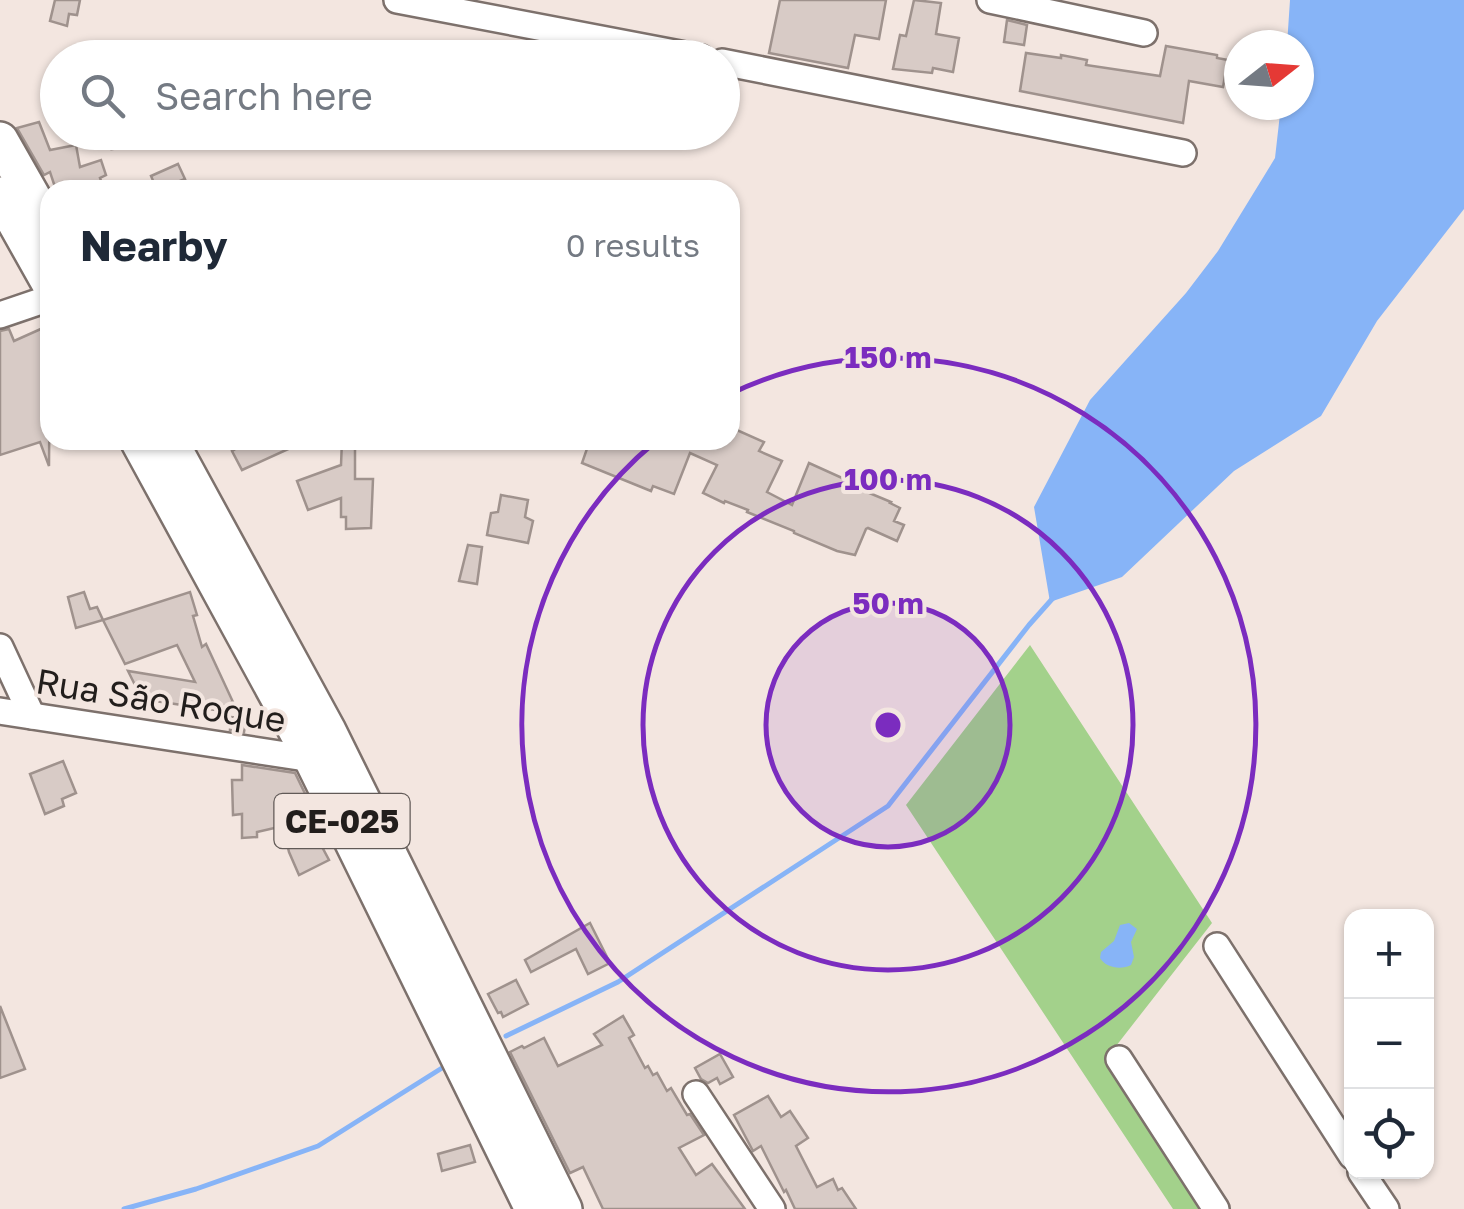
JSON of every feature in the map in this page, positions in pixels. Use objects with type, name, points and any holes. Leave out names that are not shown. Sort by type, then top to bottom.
[{"type":"highway","points":[[0,140],[40,210]]},
{"type":"highway","points":[[0,195],[40,266]]},
{"type":"highway","name":"CE-025","points":[[144,450],[312,759],[533,1209]]},
{"type":"highway","name":"CE-025","points":[[174,450],[328,730],[564,1209]]},
{"type":"street","points":[[397,0],[607,40]]},
{"type":"street","points":[[990,0],[1144,33]]},
{"type":"street","points":[[740,66],[1183,153]]},
{"type":"street","points":[[0,315],[40,301]]},
{"type":"street","points":[[0,647],[32,716]]},
{"type":"street","name":"Rua São Roque","points":[[0,711],[312,759]]},
{"type":"street","points":[[1216,946],[1344,1144]]},
{"type":"street","points":[[1119,1059],[1216,1209]]},
{"type":"street","points":[[696,1094],[772,1209]]},
{"type":"street","points":[[1367,1179],[1386,1209]]},
{"type":"green space","points":[[1030,645],[1212,923],[1109,1055],[1209,1209],[1173,1209],[906,805]]},
{"type":"water","points":[[1290,0],[1464,0],[1464,209],[1377,321],[1321,416],[1234,471],[1122,577],[1050,602],[1034,507],[1090,400],[1186,293],[1218,251],[1275,158],[1279,120],[1314,120],[1314,30],[1288,30]]},
{"type":"water","points":[[1129,923],[1137,929],[1131,942],[1131,965],[1118,968],[1106,964],[1100,958],[1101,952],[1114,941],[1120,925]]},
{"type":"building","points":[[55,0],[80,0],[77,15],[69,14],[67,26],[50,21]]},
{"type":"building","points":[[780,0],[886,0],[879,39],[855,35],[848,68],[769,53]]},
{"type":"building","points":[[914,0],[941,3],[936,34],[959,38],[953,72],[893,69],[900,35],[906,36]]},
{"type":"building","points":[[1007,20],[1027,25],[1024,45],[1004,42]]},
{"type":"building","points":[[1166,46],[1224,59],[1223,87],[1189,81],[1183,123],[1020,91],[1026,53],[1061,55],[1087,60],[1086,65],[1160,76]]},
{"type":"building","points":[[39,122],[40,150],[77,150],[80,167],[101,160],[106,175],[101,180],[53,180],[50,172],[44,175],[17,128]]},
{"type":"building","points":[[178,164],[185,179],[153,180],[151,176]]},
{"type":"building","points":[[9,329],[14,341],[40,329],[40,442],[0,455],[0,331]]},
{"type":"building","points":[[740,431],[764,442],[759,451],[782,461],[767,492],[792,505],[809,463],[891,502],[900,508],[894,521],[904,525],[897,541],[866,529],[855,555],[837,551],[703,493],[717,465],[690,453],[674,494],[653,486],[651,491],[582,463],[587,450],[740,450]]},
{"type":"building","points":[[234,450],[286,450],[242,470]]},
{"type":"building","points":[[342,450],[355,450],[355,479],[373,479],[371,528],[346,529],[346,517],[341,517],[341,498],[308,510],[297,481],[341,465]]},
{"type":"building","points":[[501,495],[528,500],[525,517],[533,521],[528,543],[487,535],[491,513],[498,512]]},
{"type":"building","points":[[468,545],[482,547],[477,584],[459,581]]},
{"type":"building","points":[[84,592],[90,609],[97,607],[103,620],[76,628],[68,597]]},
{"type":"building","points":[[190,592],[202,647],[206,644],[233,702],[215,710],[142,699],[128,671],[195,682],[177,645],[125,664],[103,620]]},
{"type":"building","points":[[231,717],[246,719],[244,732],[230,730]]},
{"type":"building","points":[[63,761],[76,793],[62,799],[64,806],[45,814],[30,774]]},
{"type":"building","points":[[242,765],[295,773],[312,808],[320,843],[329,860],[299,875],[283,826],[257,832],[257,837],[242,838],[242,814],[233,815],[232,780],[242,780]]},
{"type":"building","points":[[590,923],[610,963],[588,974],[576,949],[531,972],[525,960]]},
{"type":"building","points":[[516,980],[528,1004],[503,1017],[488,994]]},
{"type":"building","points":[[0,1006],[25,1069],[0,1078]]},
{"type":"building","points":[[623,1016],[634,1035],[629,1038],[645,1068],[648,1066],[653,1075],[657,1073],[667,1091],[671,1088],[704,1135],[679,1148],[696,1175],[712,1164],[745,1209],[603,1209],[583,1167],[570,1173],[510,1052],[544,1038],[558,1066],[602,1045],[594,1034]]},
{"type":"building","points":[[720,1054],[733,1077],[720,1084],[717,1078],[708,1083],[701,1079],[695,1068]]},
{"type":"building","points":[[768,1096],[781,1117],[790,1111],[808,1138],[796,1146],[817,1187],[833,1179],[856,1209],[795,1209],[761,1146],[753,1151],[734,1115]]},
{"type":"building","points":[[470,1145],[475,1162],[442,1171],[438,1154]]},
{"type":"waterway","points":[[506,1036],[618,982],[888,806],[1053,598]]},
{"type":"waterway","points":[[124,1209],[196,1189],[318,1146],[442,1068]]}]
